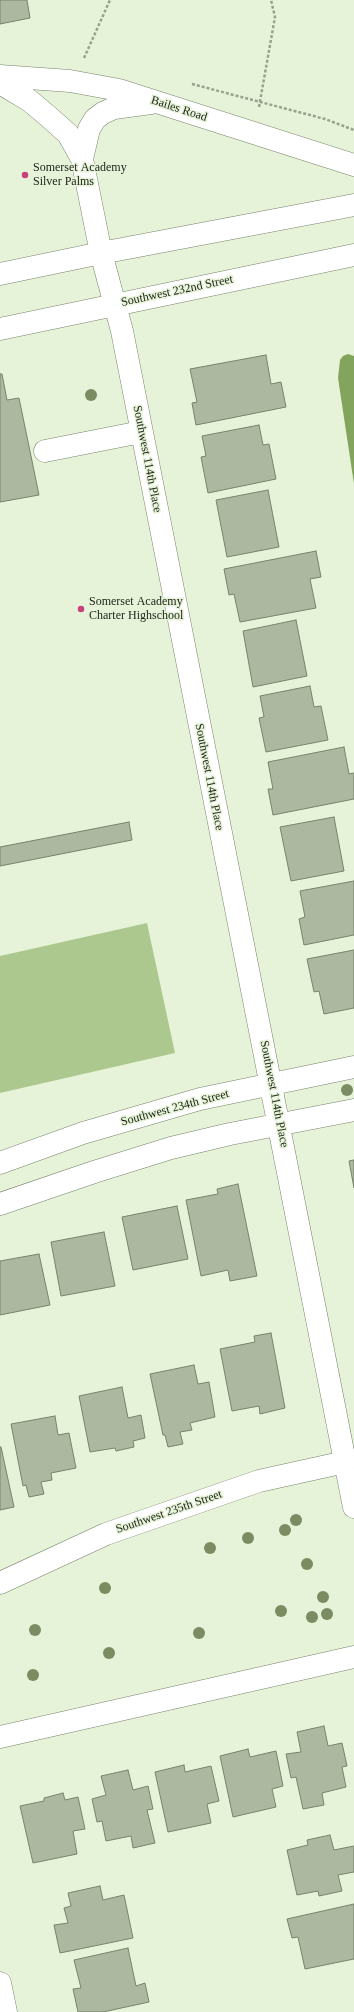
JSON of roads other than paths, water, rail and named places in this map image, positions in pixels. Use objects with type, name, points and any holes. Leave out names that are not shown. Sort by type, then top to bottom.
[{"type":"street","name":"Bailes Road","points":[[0,76],[70,81],[119,90],[354,165]]},
{"type":"street","name":"Southwest 114th Place","points":[[0,83],[30,101],[68,134],[82,159],[101,253],[116,304],[272,1085],[354,1508]]},
{"type":"street","points":[[82,159],[89,129],[95,119],[103,113],[114,108],[158,102]]},
{"type":"street","points":[[0,274],[101,253],[354,205]]},
{"type":"street","name":"Southwest 232nd Street","points":[[0,328],[354,254]]},
{"type":"street","points":[[45,451],[141,432]]},
{"type":"street","name":"Southwest 234th Street","points":[[0,1163],[90,1131],[200,1099],[354,1067]]},
{"type":"street","points":[[0,1204],[171,1148],[354,1110]]},
{"type":"street","name":"Southwest 235th Street","points":[[0,1583],[106,1534],[259,1481],[345,1462]]},
{"type":"street","points":[[0,1737],[354,1657]]},
{"type":"street","points":[[0,1983],[6,2012]]},
{"type":"place","name":"Somerset Academy Silver Palms","points":[[25,175]]},
{"type":"place","name":"Somerset Academy Charter Highschool","points":[[81,609]]}]
